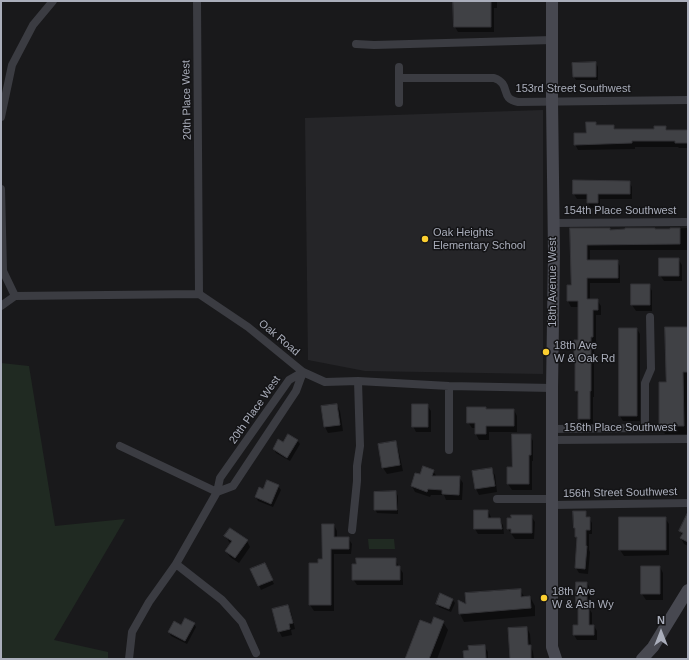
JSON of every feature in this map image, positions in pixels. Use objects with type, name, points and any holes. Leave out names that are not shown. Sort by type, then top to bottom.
[{"type":"street","points":[[1,117],[12,65],[32,25],[54,1]]},
{"type":"street","name":"20th Place West","points":[[197,1],[199,294]]},
{"type":"street","name":"18th Avenue West","points":[[552,1],[554,223],[552,388],[552,647],[556,659]]},
{"type":"street","points":[[356,44],[374,45],[552,40]]},
{"type":"street","points":[[399,66],[399,103]]},
{"type":"street","name":"153rd Street Southwest","points":[[399,78],[494,78],[502,82],[509,98],[512,101],[518,102],[688,100]]},
{"type":"street","points":[[1,189],[3,271],[15,296]]},
{"type":"street","name":"154th Place Southwest","points":[[554,223],[686,222]]},
{"type":"street","points":[[1,306],[15,296],[199,294]]},
{"type":"street","name":"Oak Road","points":[[199,294],[248,327],[303,372],[325,382],[358,381],[449,386],[552,388]]},
{"type":"street","points":[[552,434],[645,428],[645,382],[651,369],[650,317]]},
{"type":"street","name":"20th Place West","points":[[129,659],[132,632],[149,602],[176,564],[217,492],[220,478],[288,380],[303,372]]},
{"type":"street","name":"20th Place West","points":[[217,492],[234,486],[296,391],[303,372]]},
{"type":"street","points":[[352,530],[360,446],[358,381]]},
{"type":"street","points":[[449,386],[449,450]]},
{"type":"street","name":"156th Place Southwest","points":[[552,434],[688,439]]},
{"type":"street","points":[[120,446],[217,492]]},
{"type":"street","name":"156th Street Southwest","points":[[498,499],[552,502],[688,503]]},
{"type":"street","points":[[176,564],[222,600],[242,622],[256,653]]},
{"type":"street","points":[[642,659],[653,647],[688,590]]},
{"type":"street","points":[[649,659],[653,647]]},
{"type":"shaded area","name":"Oak Heights Elementary School","points":[[543,110],[543,374],[365,371],[308,360],[305,118]]},
{"type":"shaded area","points":[[1,363],[29,366],[55,526],[125,519],[54,640],[108,652],[108,659],[1,659]]},
{"type":"shaded area","points":[[368,539],[394,539],[395,549],[369,549]]},
{"type":"building","points":[[453,1],[491,1],[491,27],[454,27]]},
{"type":"building","points":[[596,62],[596,77],[573,77],[572,63]]},
{"type":"building","points":[[586,122],[596,122],[596,125],[614,125],[614,129],[654,129],[654,126],[666,126],[666,130],[688,130],[688,143],[675,143],[675,141],[632,141],[632,143],[574,145],[574,133],[586,133]]},
{"type":"building","points":[[573,180],[630,181],[630,194],[598,194],[598,203],[587,203],[587,194],[573,194]]},
{"type":"building","points":[[570,228],[610,228],[610,230],[625,228],[680,228],[680,244],[587,245],[587,260],[618,260],[618,278],[587,278],[587,299],[598,299],[598,310],[593,310],[593,337],[591,337],[590,419],[578,419],[578,391],[575,391],[574,340],[578,340],[578,301],[567,301],[567,285],[571,285]]},
{"type":"building","points":[[659,258],[679,258],[679,276],[659,276]]},
{"type":"building","points":[[631,284],[650,284],[650,305],[631,305]]},
{"type":"building","points":[[665,327],[688,327],[688,372],[683,372],[684,426],[659,426],[659,382],[666,382]]},
{"type":"building","points":[[619,328],[637,328],[637,416],[619,416]]},
{"type":"building","points":[[337,404],[340,425],[324,427],[321,406]]},
{"type":"building","points":[[412,404],[428,404],[428,427],[412,427]]},
{"type":"building","points":[[467,407],[514,409],[514,426],[486,426],[486,434],[475,434],[475,423],[467,423]]},
{"type":"building","points":[[288,434],[298,440],[287,458],[273,449],[278,439],[283,442]]},
{"type":"building","points":[[512,434],[531,434],[529,484],[507,484],[507,467],[512,467]]},
{"type":"building","points":[[396,441],[400,465],[382,468],[378,444]]},
{"type":"building","points":[[423,466],[434,470],[432,476],[460,476],[459,495],[442,494],[442,490],[428,489],[427,492],[411,486],[415,473],[420,474]]},
{"type":"building","points":[[492,468],[495,486],[475,489],[472,471]]},
{"type":"building","points":[[267,480],[279,485],[271,504],[255,497],[259,487],[263,489]]},
{"type":"building","points":[[396,491],[397,510],[374,510],[374,492]]},
{"type":"building","points":[[474,510],[488,510],[488,518],[500,518],[502,529],[474,529]]},
{"type":"building","points":[[573,511],[586,511],[586,517],[590,517],[590,530],[586,530],[587,546],[585,569],[575,568],[577,537],[575,537]]},
{"type":"building","points":[[688,512],[688,542],[680,538],[683,533],[679,531]]},
{"type":"building","points":[[511,515],[532,515],[532,533],[511,533],[511,529],[507,529],[507,518],[511,518]]},
{"type":"building","points":[[619,517],[666,517],[666,550],[619,550]]},
{"type":"building","points":[[322,524],[334,524],[334,537],[349,537],[349,549],[331,549],[331,605],[309,605],[309,563],[318,563],[318,559],[322,559]]},
{"type":"building","points":[[230,528],[248,540],[235,558],[225,551],[232,541],[224,536]]},
{"type":"building","points":[[356,558],[396,558],[396,566],[400,566],[400,580],[352,580],[352,564],[356,564]]},
{"type":"building","points":[[265,563],[273,580],[258,586],[250,569]]},
{"type":"building","points":[[641,566],[660,566],[660,594],[641,594]]},
{"type":"building","points":[[576,582],[587,582],[589,625],[594,625],[594,635],[573,635],[573,625],[578,625]]},
{"type":"building","points":[[521,589],[521,597],[530,596],[531,608],[459,614],[458,600],[466,604],[465,593]]},
{"type":"building","points":[[440,593],[453,599],[449,609],[436,604]]},
{"type":"building","points":[[288,605],[293,623],[289,624],[290,629],[278,632],[272,609]]},
{"type":"building","points":[[434,617],[444,621],[429,659],[405,659],[420,620],[431,624]]},
{"type":"building","points":[[185,618],[195,623],[185,641],[168,632],[174,621],[181,625]]},
{"type":"building","points":[[527,627],[528,645],[531,645],[531,659],[510,659],[508,628]]},
{"type":"building","points":[[485,645],[486,659],[464,659],[463,651],[469,650],[468,646]]},
{"type":"place","name":"Oak Heights Elementary School","points":[[425,239]]},
{"type":"place","name":"18th Ave W & Oak Rd","points":[[546,352]]},
{"type":"place","name":"18th Ave W & Ash Wy","points":[[544,598]]}]
